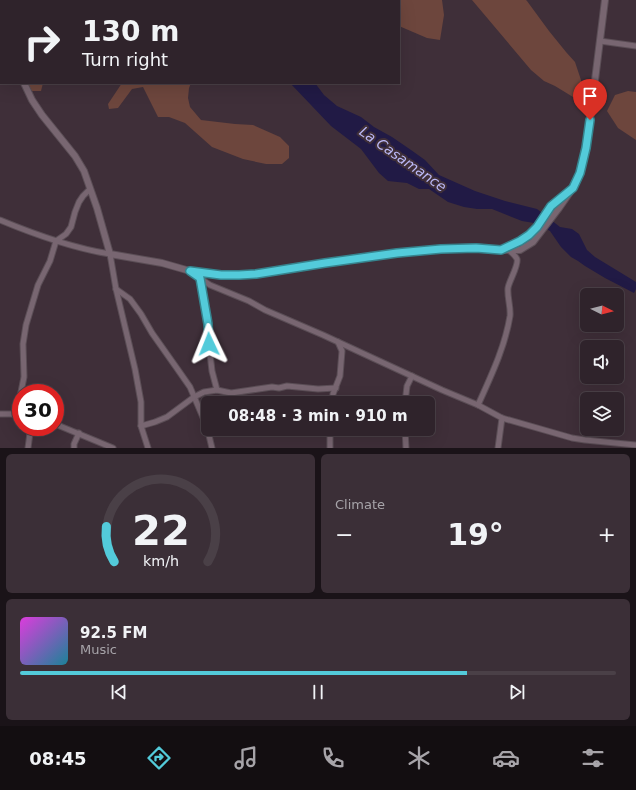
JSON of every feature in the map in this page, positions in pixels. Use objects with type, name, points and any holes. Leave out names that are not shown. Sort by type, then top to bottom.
[{"type":"street","points":[[0,220],[56,241],[91,251],[162,263],[190,271],[221,275],[256,274],[361,258],[441,249],[476,248],[520,250],[533,242],[557,212],[573,188],[580,173],[586,148],[605,0]]},
{"type":"street","points":[[600,41],[636,46]]},
{"type":"street","points":[[24,84],[32,100],[42,115],[80,164],[97,208],[110,254],[116,289],[125,324],[141,402],[141,426],[148,448]]},
{"type":"street","points":[[505,249],[529,235],[537,227],[551,206],[573,188]]},
{"type":"street","points":[[23,384],[24,377],[23,344],[26,325],[38,285],[50,261],[56,241],[66,234],[71,227],[74,212],[79,202],[90,189]]},
{"type":"street","points":[[478,405],[500,354],[510,314],[508,288],[518,262],[517,258],[505,249]]},
{"type":"street","points":[[190,271],[210,285],[478,405],[502,418],[572,438],[636,445]]},
{"type":"street","points":[[200,278],[208,324],[212,371],[217,390]]},
{"type":"street","points":[[116,289],[130,299],[190,387],[207,427],[212,448]]},
{"type":"street","points":[[333,396],[340,376],[342,350],[338,342]]},
{"type":"street","points":[[406,396],[407,386],[412,376]]},
{"type":"street","points":[[141,426],[167,417],[194,397],[204,392],[217,390],[231,393],[287,386],[336,388]]},
{"type":"street","points":[[0,414],[12,414]]},
{"type":"street","points":[[498,448],[502,418]]},
{"type":"street","points":[[64,427],[114,448]]},
{"type":"street","points":[[74,448],[74,444],[79,433]]},
{"type":"street","points":[[28,448],[30,436]]},
{"type":"street","points":[[330,436],[330,448]]},
{"type":"street","points":[[405,436],[406,448]]},
{"type":"shaded area","points":[[400,0],[442,0],[444,15],[440,40],[427,38],[400,26]]},
{"type":"shaded area","points":[[472,0],[526,0],[575,62],[581,80],[582,93],[573,97],[544,81],[531,70]]},
{"type":"shaded area","points":[[27,84],[43,84],[41,91],[32,91]]},
{"type":"shaded area","points":[[121,84],[191,84],[188,98],[190,107],[201,120],[253,125],[280,137],[289,146],[289,158],[282,164],[266,164],[243,159],[212,147],[185,123],[169,117],[158,117],[143,87],[132,89],[118,108],[109,109],[108,104]]},
{"type":"shaded area","points":[[628,91],[636,92],[636,140],[618,128],[607,111],[615,95]]},
{"type":"water","name":"La Casamance","points":[[291,84],[316,84],[324,95],[337,106],[361,117],[374,127],[392,137],[425,160],[439,175],[475,191],[505,201],[537,209],[560,227],[572,229],[579,234],[587,250],[595,257],[636,282],[636,289],[634,293],[605,278],[571,257],[561,247],[550,231],[534,223],[522,221],[492,209],[464,207],[448,202],[429,189],[419,189],[407,183],[388,181],[379,173],[361,149],[331,126]]},
{"type":"route","points":[[209,344],[208,324],[200,278],[190,271],[221,275],[256,274],[397,253],[463,247],[501,250],[529,235],[537,227],[551,206],[573,188],[580,173],[586,148],[590,120]]}]
